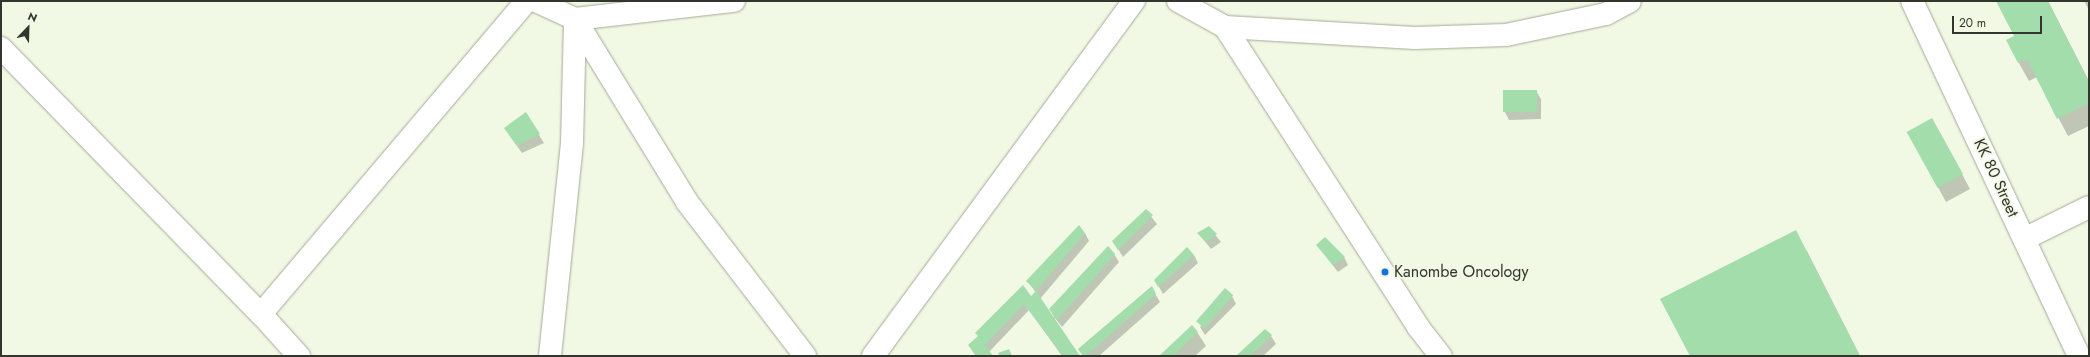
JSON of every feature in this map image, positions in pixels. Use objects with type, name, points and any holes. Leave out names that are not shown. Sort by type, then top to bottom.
[{"type":"street","points":[[261,314],[526,1]]},
{"type":"street","points":[[536,1],[575,19],[734,1]]},
{"type":"street","points":[[873,356],[1134,1]]},
{"type":"street","points":[[1178,1],[1224,27],[1416,38],[1506,35],[1606,14],[1630,1]]},
{"type":"street","name":"KK 80 Street","points":[[1912,1],[2079,356]]},
{"type":"street","points":[[550,356],[572,144],[575,19]]},
{"type":"street","points":[[575,19],[686,202],[805,356]]},
{"type":"street","points":[[1224,27],[1418,327],[1441,356]]},
{"type":"street","points":[[1,48],[261,314],[298,356]]},
{"type":"street","points":[[2024,239],[2089,207]]},
{"type":"building","points":[[1996,1],[2048,1],[2089,82],[2089,103],[2057,119],[2027,59],[2018,63],[2006,40],[2014,36]]},
{"type":"building","points":[[1503,90],[1537,90],[1537,112],[1503,112]]},
{"type":"building","points":[[526,112],[540,134],[517,146],[504,128]]},
{"type":"building","points":[[1932,118],[1963,174],[1938,188],[1907,132]]},
{"type":"building","points":[[1146,209],[1153,215],[1118,250],[1112,241]]},
{"type":"building","points":[[1079,225],[1085,233],[1036,291],[1026,281]]},
{"type":"building","points":[[1209,226],[1217,234],[1206,242],[1197,233]]},
{"type":"building","points":[[1796,230],[1860,356],[1690,356],[1660,299]]},
{"type":"building","points":[[1325,237],[1345,257],[1333,265],[1316,245]]},
{"type":"building","points":[[1108,246],[1115,254],[1057,320],[1049,309]]},
{"type":"building","points":[[1187,247],[1194,255],[1158,287],[1154,280]]},
{"type":"building","points":[[1023,285],[1031,296],[1036,291],[1080,356],[1063,356],[1024,304],[985,345],[993,356],[976,356],[968,345],[978,336],[975,333]]},
{"type":"building","points":[[1152,286],[1156,294],[1086,356],[1083,356],[1078,349]]},
{"type":"building","points":[[1225,288],[1233,295],[1204,328],[1196,321]]},
{"type":"building","points":[[1192,325],[1198,332],[1173,356],[1159,356]]},
{"type":"building","points":[[1265,329],[1272,335],[1250,356],[1236,356]]},
{"type":"building","points":[[1009,349],[1012,356],[1000,356],[998,353]]},
{"type":"place","name":"Kanombe Oncology","points":[[1385,272]]}]
